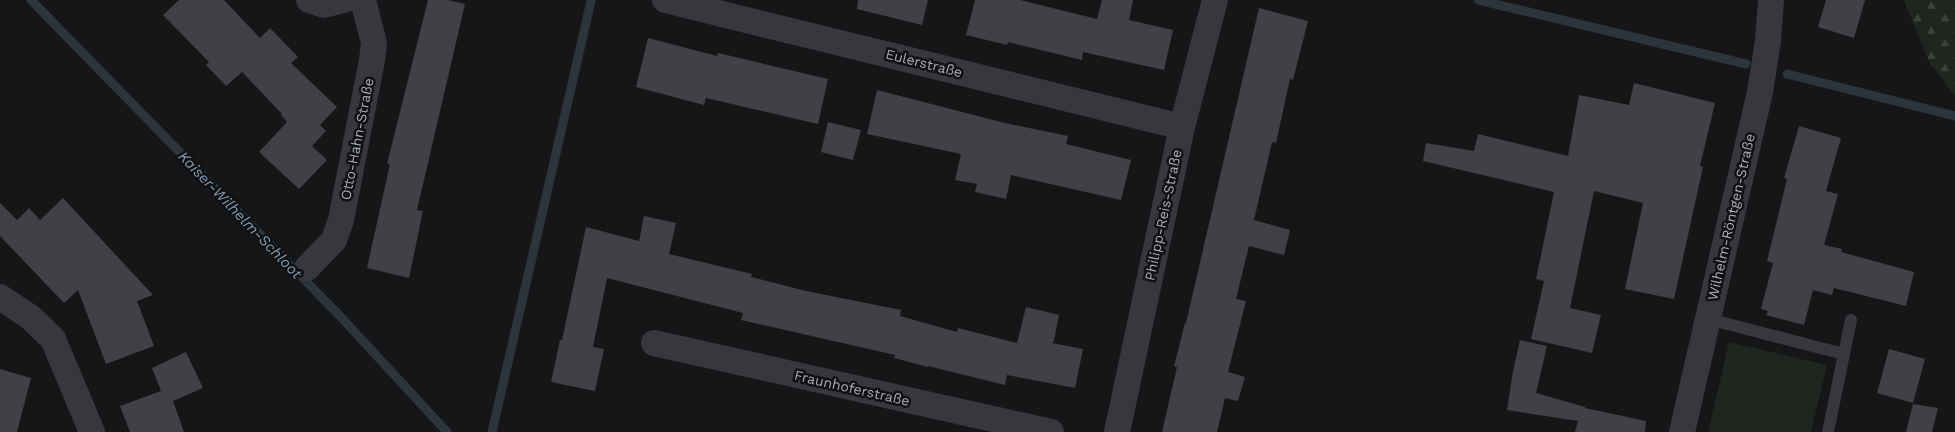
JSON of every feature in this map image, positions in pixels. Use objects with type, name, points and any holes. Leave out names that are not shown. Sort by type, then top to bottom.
[{"type":"street","points":[[309,0],[324,5],[344,0]]},
{"type":"street","name":"Otto-Hahn-Straße","points":[[307,268],[334,240],[342,220],[374,42],[363,0]]},
{"type":"street","name":"Eulerstraße","points":[[665,0],[1182,127]]},
{"type":"street","name":"Philipp-Reis-Straße","points":[[1117,432],[1182,127],[1215,0]]},
{"type":"street","name":"Wilhelm-Röntgen-Straße","points":[[1682,432],[1760,92],[1768,41],[1771,0]]},
{"type":"street","points":[[0,297],[30,317],[53,340],[92,432]]},
{"type":"street","name":"Fraunhoferstraße","points":[[654,343],[1050,432]]},
{"type":"lane","points":[[1708,319],[1844,354]]},
{"type":"lane","points":[[1828,432],[1851,320]]},
{"type":"green space","points":[[1904,0],[1955,0],[1955,96],[1930,64]]},
{"type":"green space","points":[[1729,342],[1827,365],[1811,432],[1708,432]]},
{"type":"building","points":[[179,0],[224,0],[260,38],[270,28],[298,57],[291,63],[337,107],[320,125],[326,131],[312,146],[327,160],[299,189],[259,152],[287,122],[282,114],[242,72],[226,86],[206,65],[209,62],[163,15]]},
{"type":"building","points":[[428,0],[448,0],[465,4],[417,210],[423,211],[409,278],[367,268],[390,164],[387,164]]},
{"type":"building","points":[[858,0],[928,0],[922,25],[857,9]]},
{"type":"building","points":[[975,0],[1020,0],[1097,19],[1102,0],[1133,0],[1129,20],[1173,30],[1164,70],[1083,52],[1082,60],[1008,42],[1007,45],[966,35]]},
{"type":"building","points":[[1826,0],[1865,0],[1854,38],[1818,27]]},
{"type":"building","points":[[1259,8],[1308,21],[1293,80],[1290,79],[1276,143],[1272,142],[1254,220],[1290,230],[1284,255],[1249,246],[1236,299],[1246,301],[1228,372],[1245,377],[1238,401],[1225,398],[1217,432],[1162,432],[1177,367],[1174,366],[1186,323]]},
{"type":"building","points":[[648,38],[717,56],[718,53],[828,79],[818,124],[706,98],[704,105],[636,87]]},
{"type":"building","points":[[1634,83],[1715,103],[1700,166],[1703,167],[1674,299],[1625,289],[1643,203],[1594,191],[1570,308],[1601,315],[1592,353],[1531,339],[1544,281],[1536,279],[1554,192],[1423,161],[1426,143],[1474,151],[1478,134],[1568,156],[1579,95],[1629,105]]},
{"type":"building","points":[[877,90],[1005,123],[1068,136],[1066,144],[1131,160],[1121,200],[1011,175],[1006,199],[975,192],[977,184],[955,180],[961,154],[867,134]]},
{"type":"building","points":[[828,122],[861,130],[853,160],[821,152]]},
{"type":"building","points":[[1799,126],[1841,138],[1826,191],[1838,194],[1824,245],[1842,249],[1841,252],[1914,272],[1906,306],[1834,288],[1832,295],[1813,290],[1804,325],[1766,315],[1768,311],[1761,309],[1773,263],[1767,261],[1787,179],[1784,178]]},
{"type":"building","points":[[63,198],[153,295],[137,301],[154,346],[106,364],[78,290],[64,303],[0,236],[0,203],[17,220],[29,208],[40,220]]},
{"type":"building","points":[[644,216],[676,223],[669,254],[752,274],[751,277],[806,291],[901,310],[900,316],[957,332],[958,328],[1017,343],[1026,307],[1059,315],[1052,343],[1083,349],[1075,388],[1007,375],[1005,385],[928,367],[894,358],[895,355],[741,320],[743,313],[607,278],[593,347],[604,349],[595,391],[551,382],[586,227],[639,241]]},
{"type":"building","points":[[1520,340],[1547,346],[1536,393],[1585,408],[1646,421],[1645,432],[1575,432],[1578,421],[1507,410]]},
{"type":"building","points":[[1889,349],[1925,359],[1913,403],[1877,393]]},
{"type":"building","points":[[186,352],[203,388],[173,401],[184,432],[130,432],[120,406],[161,391],[152,368]]},
{"type":"building","points":[[0,369],[31,378],[17,432],[0,432]]},
{"type":"building","points":[[1913,404],[1938,408],[1932,432],[1906,432]]},
{"type":"waterway","name":"Kaiser-Wilhelm-Schloot","points":[[31,0],[339,315],[447,432]]},
{"type":"waterway","points":[[1478,0],[1746,64]]},
{"type":"waterway","points":[[492,432],[591,1]]},
{"type":"waterway","points":[[1787,74],[1955,116]]}]
